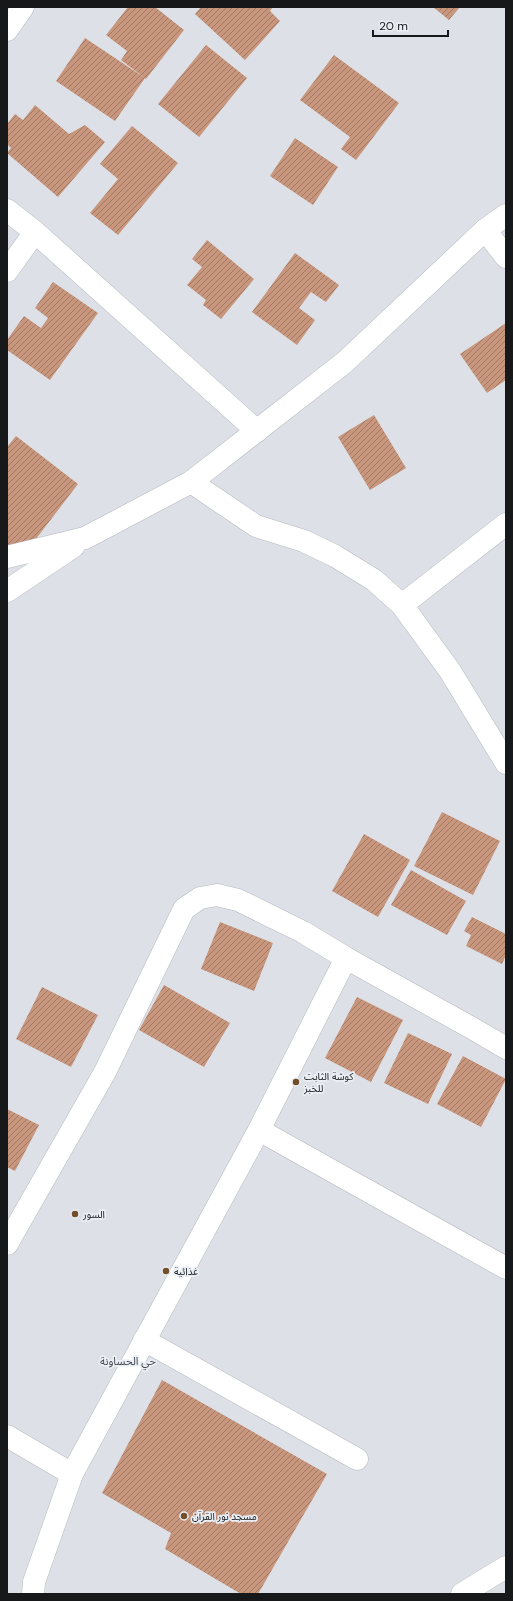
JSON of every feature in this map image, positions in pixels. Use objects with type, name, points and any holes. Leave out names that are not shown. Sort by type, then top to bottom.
[{"type":"street","points":[[7,30],[24,7]]},
{"type":"street","points":[[7,210],[35,232],[257,431]]},
{"type":"street","points":[[7,592],[85,538],[191,482],[345,362],[485,230],[506,215]]},
{"type":"street","points":[[485,230],[506,257]]},
{"type":"street","points":[[7,271],[35,232]]},
{"type":"street","points":[[191,482],[256,526],[304,541],[335,556],[374,580],[402,605],[450,671],[506,763]]},
{"type":"street","points":[[402,605],[506,524]]},
{"type":"street","points":[[7,557],[85,538]]},
{"type":"street","points":[[7,1244],[105,1072],[184,909],[200,898],[217,895],[238,900],[303,932],[346,958],[506,1048]]},
{"type":"street","points":[[33,1594],[34,1582],[72,1474],[259,1130],[346,958]]},
{"type":"street","points":[[259,1130],[506,1268]]},
{"type":"street","points":[[144,1340],[357,1459]]},
{"type":"street","points":[[7,1436],[72,1474]]},
{"type":"street","points":[[462,1594],[506,1567]]},
{"type":"building","points":[[128,7],[155,7],[184,30],[146,79],[121,60],[127,51],[106,35]]},
{"type":"building","points":[[201,7],[273,7],[270,11],[280,21],[245,60],[195,14]]},
{"type":"building","points":[[433,7],[460,7],[449,20]]},
{"type":"building","points":[[85,38],[145,78],[115,121],[56,81]]},
{"type":"building","points":[[206,45],[247,78],[199,137],[158,104]]},
{"type":"building","points":[[334,55],[399,103],[356,160],[341,149],[350,137],[300,100]]},
{"type":"building","points":[[35,105],[69,134],[85,125],[105,142],[58,197],[7,153],[11,148],[7,144],[7,124],[15,114],[23,120]]},
{"type":"building","points":[[132,126],[178,163],[118,235],[90,213],[118,179],[100,164]]},
{"type":"building","points":[[295,138],[338,167],[313,205],[270,176]]},
{"type":"building","points":[[207,240],[254,279],[221,319],[203,305],[206,300],[187,285],[202,267],[192,259]]},
{"type":"building","points":[[295,253],[339,285],[326,302],[311,292],[299,308],[315,320],[297,345],[252,312]]},
{"type":"building","points":[[53,282],[98,313],[50,380],[7,350],[7,340],[24,316],[41,328],[48,318],[35,308]]},
{"type":"building","points":[[506,323],[506,380],[487,393],[460,354]]},
{"type":"building","points":[[374,415],[406,468],[370,490],[338,437]]},
{"type":"building","points":[[16,436],[78,484],[16,565],[7,558],[7,447]]},
{"type":"building","points":[[442,812],[500,841],[473,895],[414,866]]},
{"type":"building","points":[[364,834],[410,860],[378,917],[332,891]]},
{"type":"building","points":[[411,870],[466,901],[447,935],[391,905]]},
{"type":"building","points":[[472,917],[506,934],[506,955],[502,964],[466,946],[471,935],[464,931]]},
{"type":"building","points":[[220,922],[273,943],[254,991],[201,969]]},
{"type":"building","points":[[164,985],[230,1023],[204,1067],[139,1030]]},
{"type":"building","points":[[42,987],[98,1015],[71,1067],[16,1039]]},
{"type":"building","points":[[357,997],[403,1020],[371,1082],[325,1058]]},
{"type":"building","points":[[408,1033],[452,1054],[428,1104],[384,1083]]},
{"type":"building","points":[[463,1056],[506,1079],[481,1127],[437,1104]]},
{"type":"building","points":[[7,1109],[39,1125],[15,1171],[7,1167]]},
{"type":"building","points":[[162,1380],[327,1474],[258,1594],[241,1594],[165,1549],[171,1533],[102,1493]]},
{"type":"place","name":"كوشة الثابت للخبز","points":[[296,1082]]},
{"type":"place","name":"السور","points":[[75,1214]]},
{"type":"place","name":"غذائية","points":[[166,1271]]},
{"type":"place","name":"مسجد نور القرآن","points":[[184,1516]]},
{"type":"district","name":"حي الحساونة","points":[[128,1361]]}]
